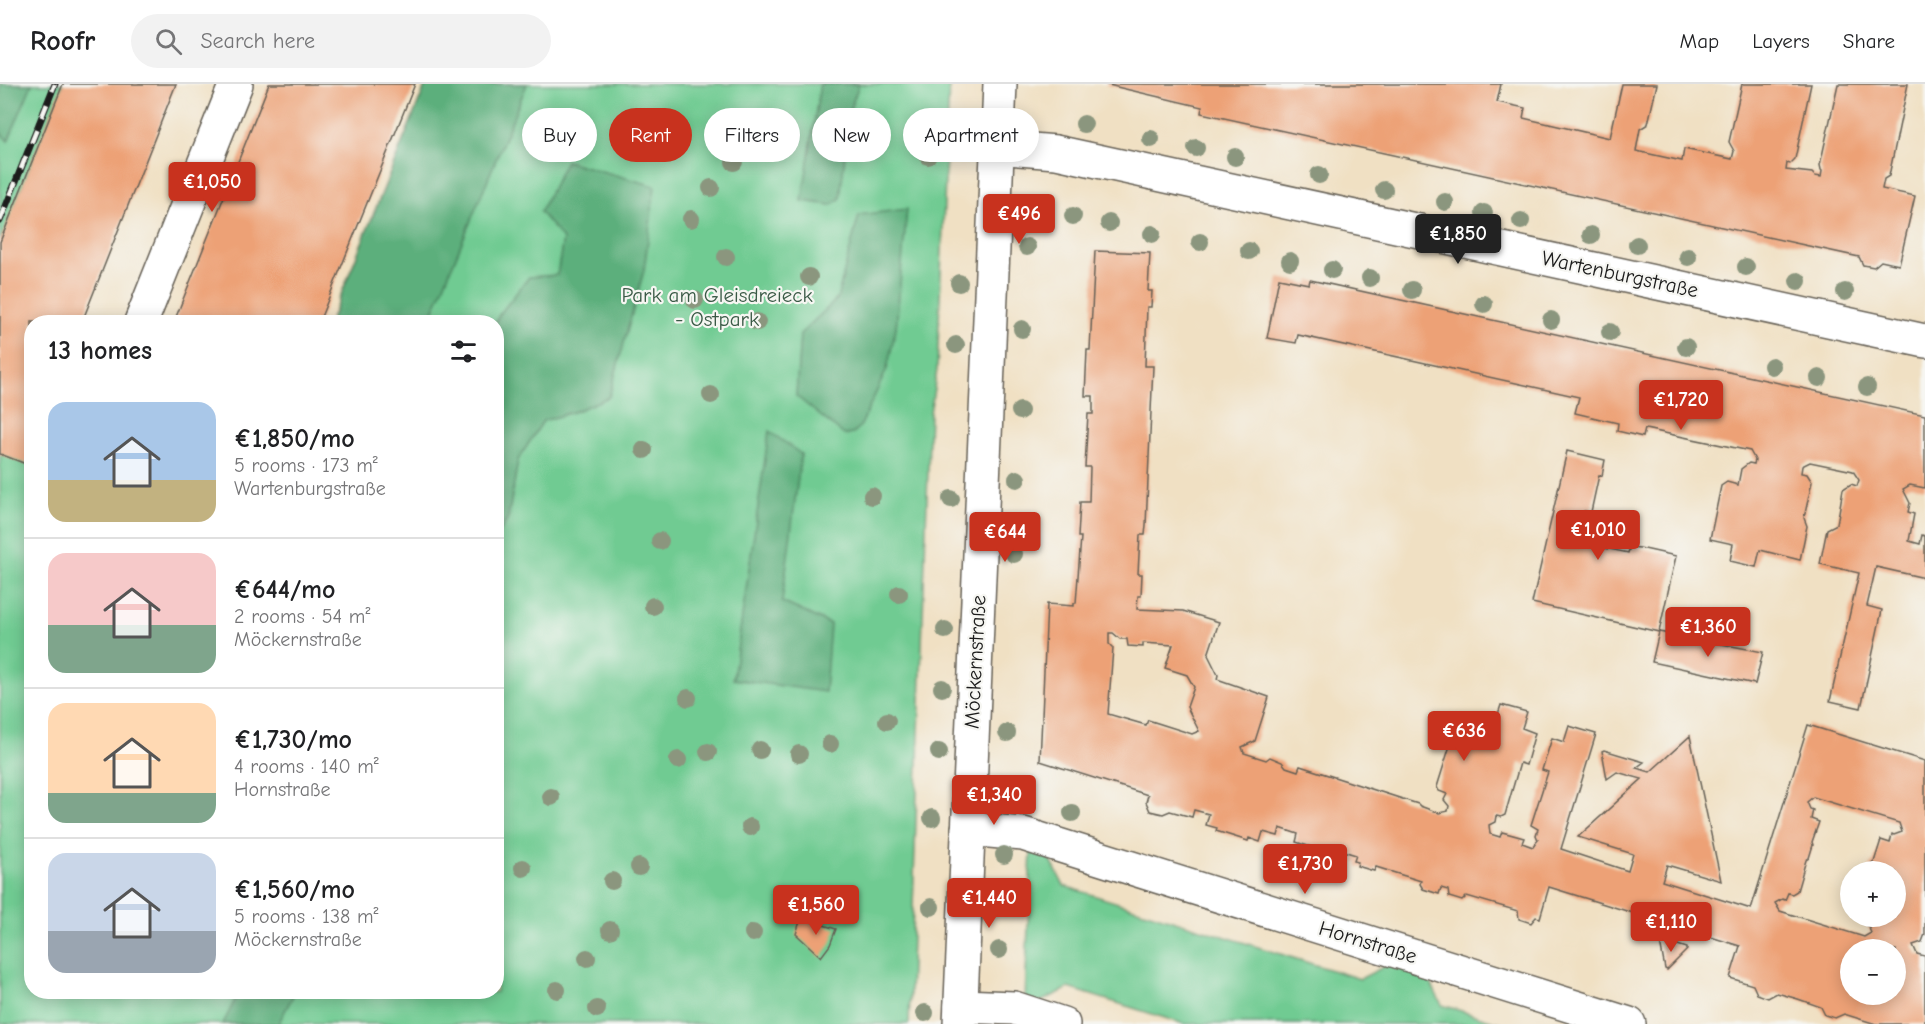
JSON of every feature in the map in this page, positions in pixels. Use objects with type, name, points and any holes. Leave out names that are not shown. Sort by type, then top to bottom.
[{"type":"street","points":[[144,315],[236,84]]},
{"type":"street","name":"Möckernstraße","points":[[998,108],[1000,84]]},
{"type":"street","name":"Wartenburgstraße","points":[[1039,151],[1056,152],[1925,341]]},
{"type":"street","name":"Möckernstraße","points":[[960,1015],[995,162]]},
{"type":"street","name":"Hornstraße","points":[[968,829],[1023,834],[1629,1024]]},
{"type":"street","points":[[960,1015],[1014,1008],[1063,1024]]},
{"type":"green space","points":[[0,84],[63,84],[0,242]]},
{"type":"green space","points":[[0,84],[32,84],[8,141],[0,132]]},
{"type":"green space","name":"Park am Gleisdreieck - Ostpark","points":[[426,84],[949,84],[948,108],[903,108],[903,162],[946,162],[937,370],[930,413],[909,1024],[0,1024],[0,454],[24,463],[24,999],[504,999],[504,315],[333,315]]},
{"type":"green space","points":[[426,84],[527,84],[432,315],[333,315]]},
{"type":"green space","points":[[820,84],[859,84],[851,108],[816,108]]},
{"type":"green space","points":[[812,136],[812,162],[844,162],[840,199],[831,205],[802,201]]},
{"type":"green space","points":[[565,162],[655,186],[644,270],[609,397],[576,411],[543,421],[518,460],[508,519],[504,525],[504,315],[499,315],[529,277],[557,275],[563,239],[540,212]]},
{"type":"green space","points":[[907,209],[896,328],[887,369],[861,425],[853,434],[844,435],[796,396],[800,334],[837,299],[859,215]]},
{"type":"green space","points":[[769,431],[801,454],[782,602],[830,624],[825,692],[733,679]]},
{"type":"green space","points":[[1031,849],[1048,855],[1064,886],[1360,979],[1393,962],[1425,972],[1442,1005],[1503,1024],[1184,1024],[1069,988],[1036,1004],[1025,1001]]},
{"type":"green space","points":[[236,999],[291,999],[278,1024],[223,1024]]},
{"type":"building","points":[[63,84],[176,84],[85,315],[24,315],[24,463],[0,454],[0,242]]},
{"type":"building","points":[[269,84],[415,84],[322,315],[177,315]]},
{"type":"building","points":[[1104,84],[1501,84],[1497,102],[1525,108],[1523,118],[1610,138],[1622,84],[1657,84],[1648,124],[1640,129],[1636,151],[1682,161],[1684,149],[1732,159],[1734,151],[1729,142],[1742,84],[1811,84],[1795,159],[1790,164],[1787,163],[1786,170],[1812,173],[1821,177],[1820,165],[1838,84],[1908,84],[1889,176],[1884,179],[1882,189],[1915,196],[1899,265],[1881,261],[1874,267],[1863,265],[1859,257],[1201,113],[1202,107]]},
{"type":"building","points":[[1095,251],[1150,253],[1148,291],[1152,291],[1151,307],[1147,307],[1145,366],[1153,366],[1146,525],[1145,535],[1140,535],[1138,574],[1142,574],[1141,596],[1138,596],[1137,609],[1183,611],[1219,622],[1208,655],[1218,675],[1217,679],[1269,697],[1255,741],[1242,747],[1244,753],[1266,760],[1270,757],[1298,771],[1300,766],[1439,813],[1448,811],[1449,806],[1444,800],[1447,794],[1439,791],[1437,787],[1452,739],[1456,737],[1465,740],[1467,730],[1473,726],[1475,732],[1491,736],[1501,705],[1527,712],[1522,728],[1535,733],[1526,765],[1520,763],[1505,815],[1496,816],[1495,822],[1489,825],[1490,834],[1500,837],[1502,832],[1524,838],[1522,843],[1533,847],[1538,840],[1536,835],[1538,829],[1531,825],[1548,772],[1542,770],[1552,738],[1564,742],[1569,726],[1596,734],[1561,849],[1628,871],[1633,854],[1578,837],[1642,779],[1617,772],[1607,779],[1602,751],[1644,762],[1636,768],[1650,772],[1690,736],[1721,881],[1667,865],[1662,881],[1751,909],[1808,725],[1925,761],[1925,934],[1922,942],[1913,945],[1917,954],[1925,956],[1925,1024],[1876,1024],[1844,1014],[1835,1018],[1825,1015],[1821,1007],[1798,999],[1777,993],[1768,998],[1757,994],[1753,985],[1730,978],[1740,946],[1549,887],[1540,918],[1536,917],[1531,923],[1519,919],[1518,911],[1467,896],[1462,901],[1449,897],[1448,890],[1441,888],[1439,894],[1423,889],[1421,881],[1376,867],[1374,871],[1357,866],[1358,862],[1354,861],[1356,855],[1343,851],[1341,857],[1296,842],[1298,834],[1280,828],[1278,836],[1263,832],[1260,842],[1249,838],[1248,841],[1216,831],[1217,828],[1206,825],[1209,814],[1194,810],[1192,817],[1170,811],[1163,814],[1150,811],[1146,802],[1148,795],[1040,761],[1047,604],[1074,606],[1076,603],[1081,537],[1078,537],[1080,502],[1089,502],[1090,467],[1085,467],[1088,414],[1093,414],[1093,396],[1085,396],[1087,350],[1090,350]],"holes":[[[1109,633],[1113,633],[1120,639],[1127,639],[1128,646],[1143,647],[1143,643],[1173,645],[1165,668],[1187,675],[1194,687],[1187,707],[1199,731],[1192,734],[1148,720],[1146,725],[1108,714],[1113,648],[1109,644]]]},
{"type":"building","points":[[1279,278],[1309,284],[1310,280],[1925,415],[1925,488],[1910,485],[1903,489],[1910,503],[1908,512],[1914,514],[1909,541],[1920,544],[1922,535],[1925,536],[1925,578],[1876,567],[1867,606],[1882,610],[1861,708],[1830,701],[1859,573],[1820,564],[1827,529],[1837,524],[1843,489],[1851,484],[1857,486],[1859,480],[1853,471],[1810,462],[1802,466],[1801,473],[1807,474],[1812,482],[1804,518],[1807,526],[1800,560],[1760,550],[1756,567],[1730,561],[1733,544],[1710,539],[1721,486],[1727,482],[1738,485],[1741,469],[1749,463],[1754,464],[1755,460],[1750,451],[1645,429],[1643,437],[1617,431],[1618,423],[1575,413],[1579,397],[1298,335],[1296,343],[1267,338]]},
{"type":"building","points":[[1567,451],[1605,460],[1602,476],[1599,475],[1591,512],[1584,511],[1576,542],[1628,553],[1630,547],[1676,556],[1659,632],[1532,603]]},
{"type":"building","points":[[1659,632],[1763,652],[1755,684],[1652,662]]},
{"type":"building","points":[[801,918],[836,929],[830,945],[821,957],[796,934]]},
{"type":"building","points":[[1662,940],[1687,948],[1667,970],[1660,942]]},
{"type":"railway","points":[[0,221],[55,84]]}]
